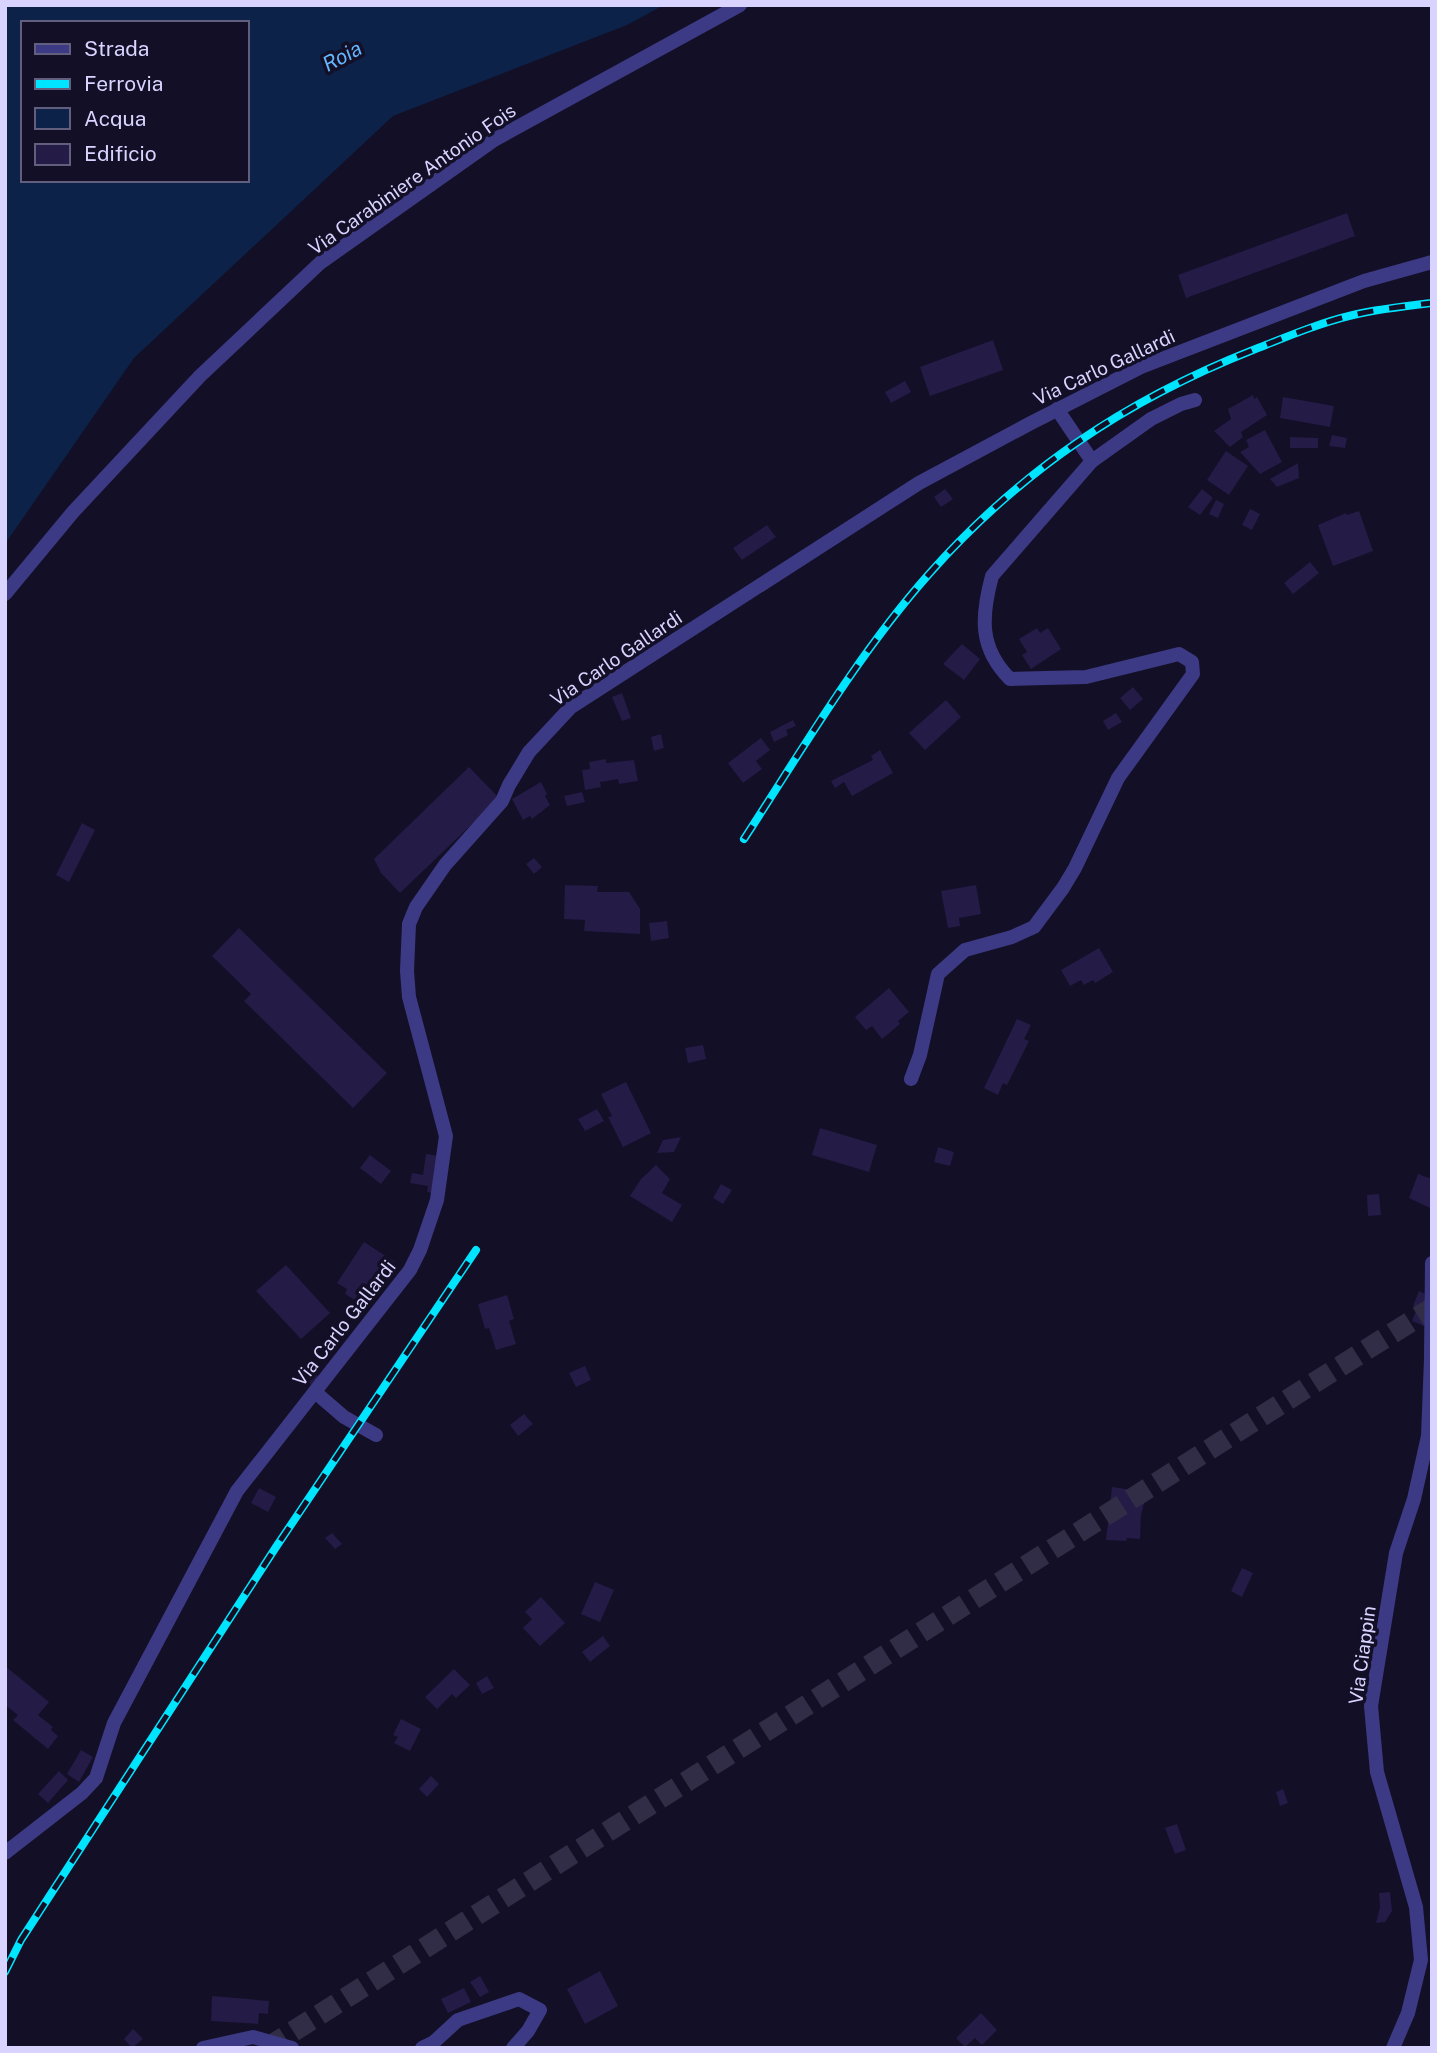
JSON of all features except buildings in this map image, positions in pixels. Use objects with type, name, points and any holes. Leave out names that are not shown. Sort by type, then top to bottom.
[{"type":"street","name":"Via Carabiniere Antonio Fois","points":[[5,594],[73,512],[201,376],[320,263],[494,141],[740,5]]},
{"type":"street","name":"Via Carlo Gallardi","points":[[5,1853],[82,1793],[96,1778],[114,1723],[237,1491],[410,1270],[420,1250],[437,1200],[446,1136],[409,997],[409,924],[416,907],[444,865],[502,801],[529,752],[571,707],[919,483],[1141,368],[1364,281],[1432,262]]},
{"type":"street","points":[[911,1079],[920,1055],[938,974],[965,950],[1012,937],[1034,927],[1075,868],[1118,778],[1193,674],[1192,662],[1179,654],[1086,677],[1014,680],[1003,672],[986,644],[987,596],[992,576],[1091,461],[1151,419],[1195,400]]},
{"type":"street","points":[[1057,410],[1091,461]]},
{"type":"street","name":"Via Ciappin","points":[[1393,2048],[1408,2013],[1421,1959],[1416,1907],[1377,1772],[1371,1706],[1396,1553],[1414,1499],[1428,1436],[1432,1359],[1432,1263]]},
{"type":"street","points":[[315,1392],[344,1417],[376,1434]]},
{"type":"street","points":[[422,2048],[434,2042],[458,2020],[519,1999],[540,2010],[528,2031],[513,2048]]},
{"type":"street","points":[[203,2048],[215,2043],[253,2037],[292,2048]]},
{"type":"water","name":"Roia","points":[[5,5],[664,5],[627,25],[393,116],[134,358],[5,544]]},
{"type":"tunnel","points":[[267,2048],[1432,1308]]},
{"type":"railway","points":[[744,839],[832,703],[903,605],[964,537],[1038,471],[1119,416],[1206,370],[1290,335],[1340,318],[1432,303]]},
{"type":"railway","points":[[5,1972],[21,1940],[276,1547],[476,1250]]}]
